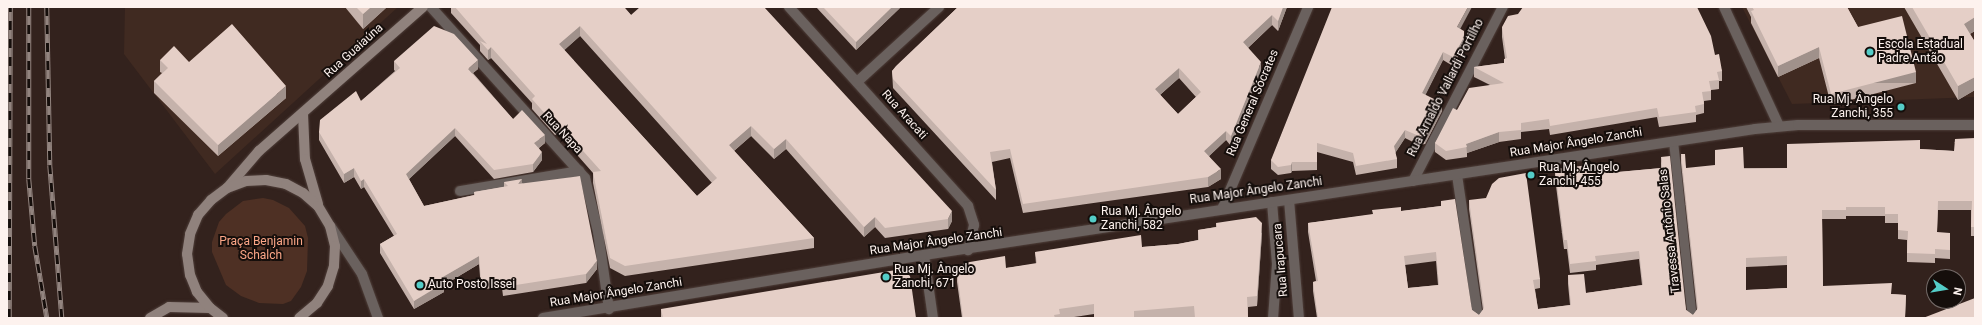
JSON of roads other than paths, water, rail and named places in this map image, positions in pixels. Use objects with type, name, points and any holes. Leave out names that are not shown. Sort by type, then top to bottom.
[{"type":"street","name":"Rua Guaiaúna","points":[[227,188],[259,151],[424,7]]},
{"type":"street","name":"Rua Napa","points":[[431,7],[580,171],[590,191],[609,308]]},
{"type":"street","name":"Rua Aracati","points":[[789,7],[968,206],[974,225],[968,250]]},
{"type":"street","points":[[857,82],[939,7]]},
{"type":"street","name":"Rua General Sócrates","points":[[1222,209],[1308,7]]},
{"type":"street","name":"Rua Arnaldo Vallardi Portilho","points":[[1413,181],[1503,7]]},
{"type":"street","points":[[1724,7],[1779,126]]},
{"type":"street","points":[[303,114],[305,159],[318,206],[362,274],[378,318]]},
{"type":"street","name":"Rua Major Ângelo Zanchi","points":[[543,318],[924,255],[968,250],[1222,209],[1779,126],[1975,125]]},
{"type":"street","points":[[460,191],[580,171]]},
{"type":"street","points":[[1457,175],[1478,318]]},
{"type":"street","points":[[224,318],[210,308],[197,292],[190,275],[187,254],[190,234],[198,215],[211,200],[227,188],[246,181],[266,180],[286,184],[303,193],[318,206]]},
{"type":"street","name":"Rua Irapucara","points":[[1289,200],[1299,318]]},
{"type":"street","name":"Rua Irapucara","points":[[1272,202],[1277,264],[1273,318]]},
{"type":"street","points":[[299,318],[317,303],[328,286],[334,266],[335,246],[330,226]]},
{"type":"street","points":[[924,255],[933,318]]},
{"type":"street","points":[[150,318],[170,307],[210,308]]},
{"type":"lane","name":"Travessa Antônio Salas","points":[[1673,141],[1692,318]]},
{"type":"railway","points":[[9,318],[10,7]]},
{"type":"railway","points":[[29,7],[29,179],[35,246],[47,318]]},
{"type":"railway","points":[[47,7],[50,165],[62,318]]},
{"type":"place","name":"Escola Estadual Padre Antão","points":[[1870,52]]},
{"type":"place","name":"Rua Mj. Ângelo Zanchi, 355","points":[[1901,107]]},
{"type":"place","name":"Rua Mj. Ângelo Zanchi, 455","points":[[1531,175]]},
{"type":"place","name":"Rua Mj. Ângelo Zanchi, 582","points":[[1093,219]]},
{"type":"place","name":"Rua Mj. Ângelo Zanchi, 671","points":[[886,277]]},
{"type":"place","name":"Auto Posto Issei","points":[[420,285]]},
{"type":"park label","name":"Praça Benjamin Schalch","points":[[261,249]]}]
